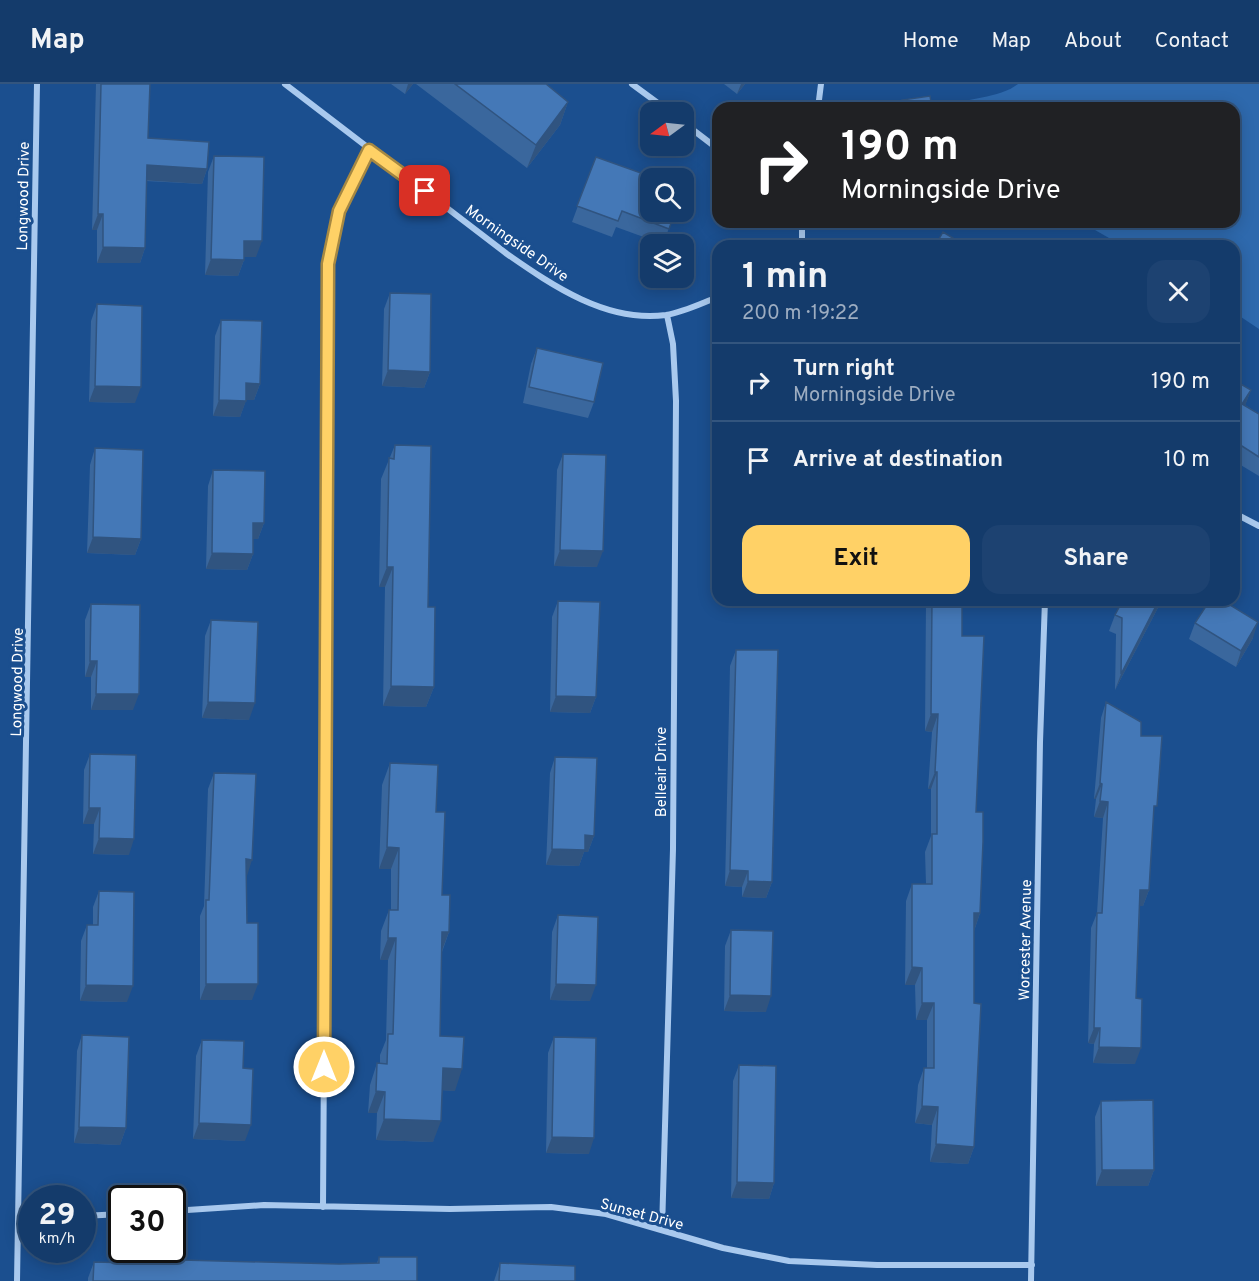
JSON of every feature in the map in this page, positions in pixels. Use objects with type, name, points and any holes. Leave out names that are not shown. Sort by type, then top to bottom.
[{"type":"street","name":"Longwood Drive","points":[[19,1185],[37,84]]},
{"type":"street","name":"Morningside Drive","points":[[285,84],[507,254],[579,300],[636,315],[667,315],[712,299]]},
{"type":"street","points":[[632,84],[656,102]]},
{"type":"street","points":[[819,102],[821,84]]},
{"type":"street","points":[[694,131],[712,144]]},
{"type":"street","points":[[323,1207],[328,264],[339,211],[369,150]]},
{"type":"street","name":"Belleair Drive","points":[[662,1230],[673,849],[676,413],[673,344],[667,315]]},
{"type":"street","points":[[1240,516],[1259,526]]},
{"type":"street","name":"Worcester Avenue","points":[[1031,1281],[1040,742],[1045,606]]},
{"type":"street","name":"Sunset Drive","points":[[186,1210],[264,1205],[551,1208],[606,1214],[723,1248],[789,1261],[878,1265],[1032,1265]]},
{"type":"street","name":"Longwood Drive","points":[[17,1281],[18,1219]]},
{"type":"shaded area","points":[[1018,84],[1259,84],[1259,329],[1240,316],[1240,240],[1112,240],[1092,228],[1240,228],[1240,102],[962,102],[1010,89]]},
{"type":"building","points":[[101,84],[150,84],[148,138],[209,142],[207,169],[147,165],[145,248],[103,247],[103,214],[98,214]]},
{"type":"building","points":[[455,84],[546,84],[568,102],[536,145]]},
{"type":"building","points":[[930,96],[931,102],[902,102],[902,100]]},
{"type":"building","points":[[214,156],[264,157],[262,241],[244,241],[244,260],[211,259]]},
{"type":"building","points":[[596,157],[640,173],[640,218],[622,211],[618,221],[577,206]]},
{"type":"building","points":[[651,222],[671,222],[669,229]]},
{"type":"building","points":[[943,232],[956,240],[938,240]]},
{"type":"building","points":[[390,293],[431,294],[430,372],[388,370]]},
{"type":"building","points":[[97,304],[142,306],[141,387],[95,386]]},
{"type":"building","points":[[221,320],[262,321],[260,384],[246,383],[246,401],[219,400]]},
{"type":"building","points":[[537,348],[603,363],[594,402],[529,387]]},
{"type":"building","points":[[1240,384],[1251,390],[1242,404],[1259,414],[1259,457],[1240,445]]},
{"type":"building","points":[[395,445],[431,446],[428,607],[435,607],[434,687],[391,686],[393,567],[387,567],[389,458],[394,459]]},
{"type":"building","points":[[95,448],[143,450],[141,539],[93,537]]},
{"type":"building","points":[[563,454],[606,455],[603,551],[560,550]]},
{"type":"building","points":[[213,470],[265,471],[264,523],[253,523],[253,554],[212,553]]},
{"type":"building","points":[[558,601],[600,602],[596,697],[556,696]]},
{"type":"building","points":[[91,604],[140,605],[139,694],[96,694],[97,661],[90,661]]},
{"type":"building","points":[[932,606],[962,606],[962,636],[984,636],[976,812],[983,812],[983,842],[980,913],[974,913],[974,1003],[981,1004],[974,1147],[936,1144],[938,1107],[922,1106],[924,1068],[934,1068],[934,1003],[922,1003],[922,968],[912,967],[912,884],[932,884],[932,834],[937,834],[937,772],[935,772],[938,714],[931,714]]},
{"type":"building","points":[[1120,606],[1156,606],[1121,674],[1122,618],[1115,615]]},
{"type":"building","points":[[1206,606],[1232,606],[1258,622],[1241,651],[1195,623]]},
{"type":"building","points":[[211,620],[258,622],[255,703],[208,702]]},
{"type":"building","points":[[736,650],[778,650],[772,882],[748,881],[748,871],[730,870]]},
{"type":"building","points":[[1106,702],[1141,722],[1141,736],[1162,736],[1157,806],[1154,806],[1149,890],[1140,890],[1136,998],[1142,999],[1141,1048],[1099,1047],[1100,1028],[1094,1028],[1097,913],[1102,913],[1108,802],[1100,801]]},
{"type":"building","points":[[90,754],[136,755],[134,839],[99,838],[100,808],[89,808]]},
{"type":"building","points":[[555,757],[597,758],[594,836],[585,835],[585,850],[552,849]]},
{"type":"building","points":[[390,763],[438,765],[436,812],[445,812],[442,895],[450,895],[449,932],[442,932],[440,1036],[464,1037],[462,1069],[443,1068],[441,1121],[384,1119],[385,1092],[376,1091],[377,1063],[387,1064],[388,1034],[393,1034],[396,938],[388,938],[389,910],[398,910],[399,848],[387,847]]},
{"type":"building","points":[[214,773],[256,774],[252,860],[246,859],[247,923],[258,923],[258,984],[206,984],[206,900],[209,900]]},
{"type":"building","points":[[99,891],[134,892],[133,986],[86,985],[87,925],[98,925]]},
{"type":"building","points":[[558,915],[598,917],[596,985],[556,984]]},
{"type":"building","points":[[731,930],[773,931],[771,996],[730,995]]},
{"type":"building","points":[[82,1035],[129,1037],[126,1128],[79,1127]]},
{"type":"building","points":[[554,1037],[596,1038],[594,1138],[552,1137]]},
{"type":"building","points":[[202,1040],[244,1041],[243,1068],[253,1069],[251,1125],[199,1123]]},
{"type":"building","points":[[739,1065],[776,1066],[774,1183],[737,1182]]},
{"type":"building","points":[[1153,1100],[1154,1170],[1102,1170],[1101,1101]]},
{"type":"building","points":[[379,1257],[417,1257],[417,1281],[93,1281],[94,1263],[186,1263],[186,1260],[339,1264],[379,1263]]},
{"type":"building","points":[[500,1263],[575,1266],[575,1281],[499,1281]]},
{"type":"route","points":[[324,1067],[328,264],[339,211],[369,150],[425,191]]}]
